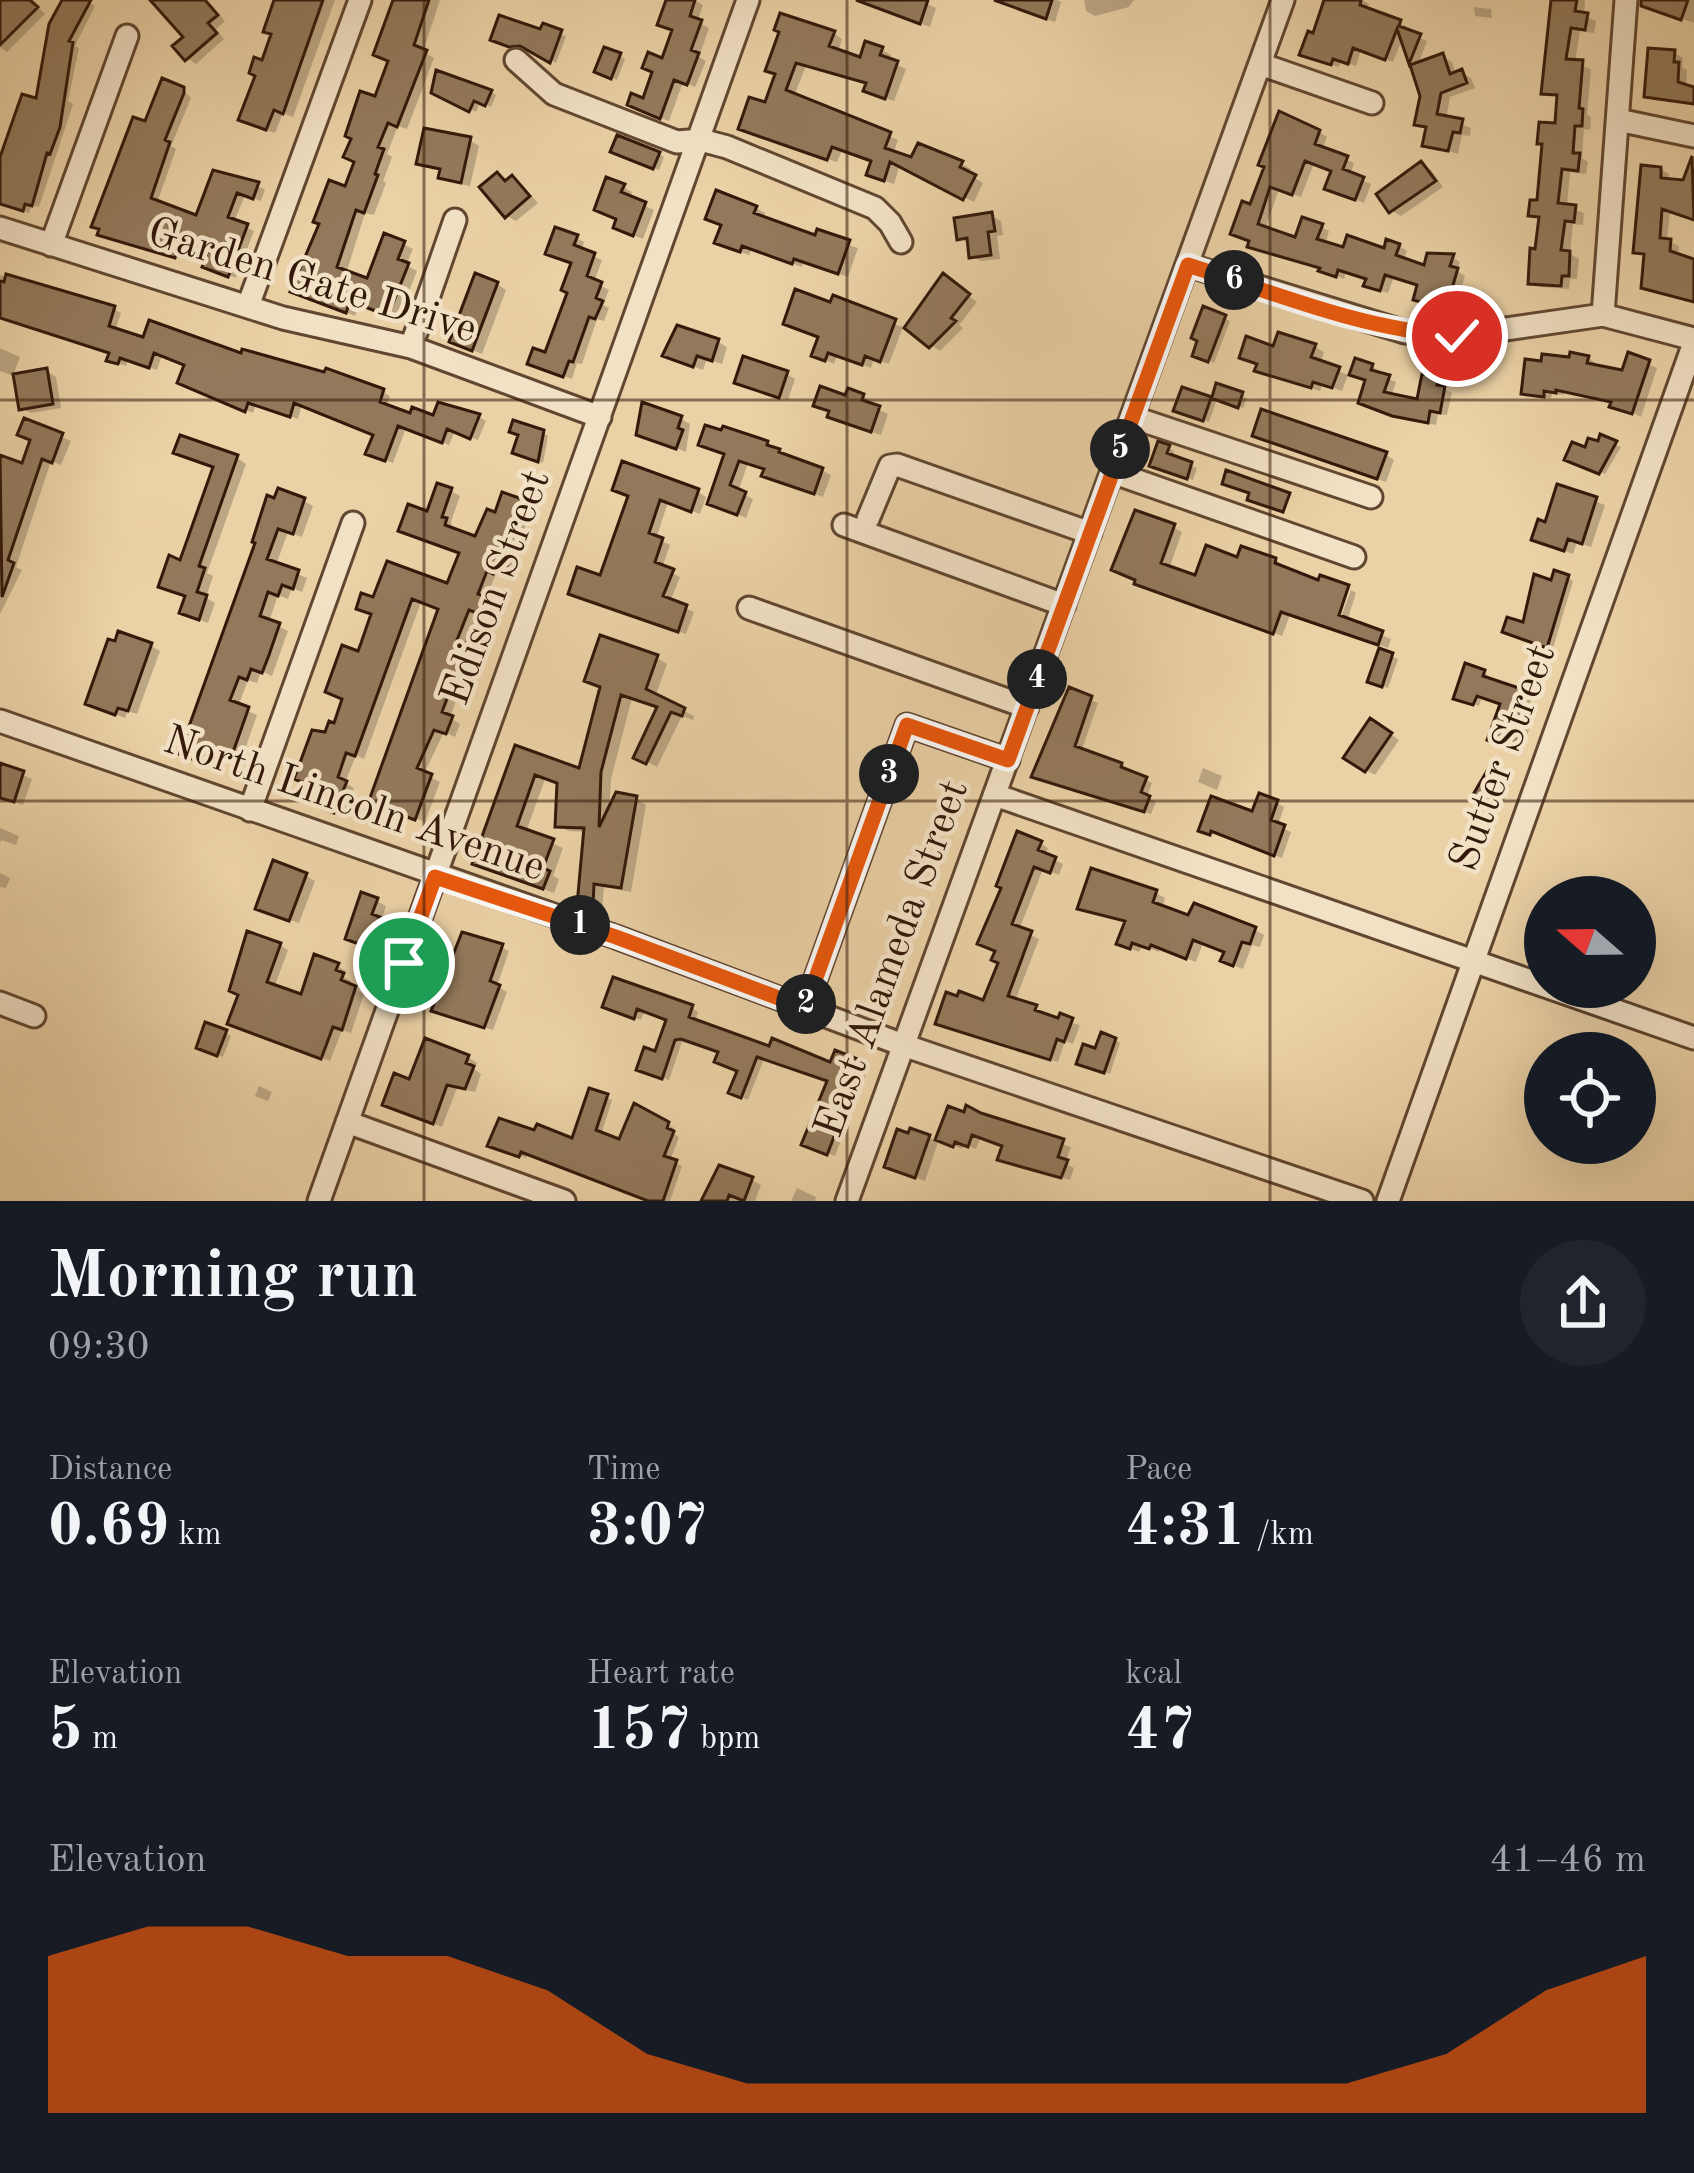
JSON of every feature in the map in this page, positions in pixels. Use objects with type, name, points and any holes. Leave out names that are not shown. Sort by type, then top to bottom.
[{"type":"street","points":[[248,306],[360,0]]},
{"type":"street","name":"Edison Street","points":[[319,1201],[748,0]]},
{"type":"street","name":"East Alameda Street","points":[[847,1201],[1283,0]]},
{"type":"street","points":[[1603,315],[1626,0]]},
{"type":"street","points":[[51,245],[127,36]]},
{"type":"street","points":[[516,60],[554,94],[677,142],[701,140],[875,208],[901,242]]},
{"type":"street","points":[[1260,64],[1372,103]]},
{"type":"street","points":[[1618,120],[1694,136]]},
{"type":"street","points":[[411,347],[455,220]]},
{"type":"street","name":"Garden Gate Drive","points":[[0,228],[283,318],[411,347],[600,417]]},
{"type":"street","points":[[1188,265],[1405,332],[1457,336],[1603,315],[1694,341]]},
{"type":"street","name":"Sutter Street","points":[[1388,1201],[1694,341]]},
{"type":"street","points":[[1132,417],[1371,497]]},
{"type":"street","points":[[868,520],[885,474],[897,464],[1090,533]]},
{"type":"street","points":[[1112,472],[1354,557]]},
{"type":"street","points":[[250,810],[353,523]]},
{"type":"street","points":[[844,525],[1064,605]]},
{"type":"street","points":[[749,608],[1027,707]]},
{"type":"street","name":"North Lincoln Avenue","points":[[0,721],[616,937],[903,1045],[1362,1201]]},
{"type":"street","points":[[805,1008],[907,725],[1008,760]]},
{"type":"street","points":[[995,795],[1524,978]]},
{"type":"street","points":[[0,1003],[34,1016]]},
{"type":"street","points":[[1609,1008],[1694,1038]]},
{"type":"street","points":[[347,1122],[564,1201]]},
{"type":"building","points":[[0,0],[30,0],[38,7],[0,45]]},
{"type":"building","points":[[62,0],[91,0],[69,41],[73,42],[60,127],[32,206],[25,204],[23,211],[0,204],[0,157],[22,94],[36,98],[49,24]]},
{"type":"building","points":[[150,0],[205,0],[218,15],[208,23],[217,33],[185,61],[172,46],[183,37]]},
{"type":"building","points":[[274,0],[323,0],[283,114],[274,110],[266,130],[238,120],[255,76],[249,73],[254,57],[262,60],[271,34],[263,32]]},
{"type":"building","points":[[393,0],[429,0],[414,45],[427,50],[397,127],[388,123],[378,147],[384,149],[378,175],[364,213],[356,210],[337,267],[367,278],[384,233],[405,241],[398,259],[409,263],[388,316],[350,301],[346,313],[290,292],[319,224],[313,222],[329,180],[345,186],[354,162],[343,157],[351,139],[345,136],[360,91],[375,96],[388,61],[373,55]]},
{"type":"building","points":[[666,0],[695,0],[690,16],[702,20],[691,50],[699,53],[687,85],[674,80],[660,119],[627,105],[631,93],[643,98],[652,72],[642,68],[648,52],[662,58],[672,30],[657,25]]},
{"type":"building","points":[[856,0],[928,0],[920,24]]},
{"type":"building","points":[[994,0],[1052,0],[1046,19]]},
{"type":"building","points":[[1324,0],[1361,0],[1360,5],[1401,20],[1399,26],[1421,34],[1409,64],[1397,29],[1385,60],[1353,48],[1348,64],[1333,59],[1331,65],[1299,55],[1308,31],[1313,33]]},
{"type":"building","points":[[1551,0],[1577,0],[1575,11],[1588,13],[1585,30],[1571,28],[1566,59],[1583,60],[1579,108],[1583,109],[1582,126],[1575,126],[1573,153],[1580,153],[1578,171],[1562,169],[1558,203],[1576,205],[1574,222],[1565,221],[1561,250],[1570,251],[1569,276],[1562,276],[1561,286],[1528,284],[1530,248],[1535,249],[1539,217],[1528,216],[1530,200],[1537,200],[1539,122],[1555,123],[1557,95],[1541,94]]},
{"type":"building","points":[[1641,0],[1688,0],[1681,20],[1641,6]]},
{"type":"building","points":[[780,13],[835,31],[829,46],[860,57],[865,41],[883,47],[880,55],[898,61],[885,99],[863,91],[866,83],[796,63],[786,90],[891,132],[885,148],[911,157],[918,143],[963,161],[960,167],[976,175],[963,200],[890,162],[884,181],[866,175],[871,161],[832,147],[827,160],[738,129],[749,97],[765,102],[775,74],[765,71],[779,32],[774,30]]},
{"type":"building","points":[[499,15],[540,29],[543,23],[562,30],[550,63],[520,46],[490,40]]},
{"type":"building","points":[[604,47],[621,53],[611,79],[594,72]]},
{"type":"building","points":[[1648,48],[1675,50],[1678,82],[1694,87],[1694,104],[1644,97]]},
{"type":"building","points":[[1443,53],[1450,74],[1462,69],[1467,83],[1441,93],[1437,114],[1463,119],[1448,151],[1422,146],[1426,127],[1414,125],[1420,96],[1410,65]]},
{"type":"building","points":[[436,70],[492,90],[485,106],[474,101],[469,112],[431,93]]},
{"type":"building","points":[[162,78],[184,87],[184,93],[165,140],[170,142],[151,198],[196,215],[213,170],[259,182],[253,199],[237,193],[228,217],[248,224],[228,277],[202,267],[208,250],[181,241],[175,258],[97,235],[99,229],[91,227],[133,117],[145,121]]},
{"type":"building","points":[[1279,111],[1320,130],[1315,144],[1348,156],[1343,169],[1364,177],[1355,200],[1324,189],[1331,171],[1305,161],[1292,195],[1270,187],[1258,224],[1295,237],[1302,217],[1323,224],[1317,239],[1343,247],[1347,235],[1384,248],[1386,239],[1400,244],[1396,255],[1424,265],[1427,253],[1454,254],[1450,266],[1458,268],[1448,302],[1430,296],[1428,304],[1413,300],[1417,285],[1385,275],[1380,291],[1363,286],[1366,279],[1338,270],[1336,277],[1247,247],[1249,241],[1230,234],[1242,201],[1250,204],[1264,167],[1258,165]]},
{"type":"building","points":[[424,128],[471,137],[461,183],[438,178],[440,169],[416,164]]},
{"type":"building","points":[[617,135],[660,152],[653,169],[610,152]]},
{"type":"building","points":[[1692,156],[1694,220],[1662,209],[1660,238],[1671,239],[1670,251],[1694,259],[1694,302],[1641,288],[1644,254],[1633,253],[1641,165],[1661,167],[1661,178],[1683,180]]},
{"type":"building","points":[[1421,161],[1436,181],[1389,213],[1376,194]]},
{"type":"building","points":[[497,172],[505,181],[512,175],[530,196],[505,218],[479,187]]},
{"type":"building","points":[[606,177],[625,184],[621,192],[646,202],[633,236],[613,228],[616,219],[594,210]]},
{"type":"building","points":[[716,190],[757,206],[754,213],[815,235],[817,229],[850,240],[838,274],[742,246],[740,252],[714,243],[721,225],[705,219]]},
{"type":"building","points":[[992,212],[991,255],[969,258],[967,238],[957,240],[954,218]]},
{"type":"building","points":[[555,227],[578,235],[574,245],[595,253],[587,276],[602,282],[596,298],[603,301],[595,319],[589,317],[563,377],[527,364],[533,348],[545,352],[567,293],[561,290],[571,263],[545,254]]},
{"type":"building","points":[[475,273],[498,282],[472,351],[449,342]]},
{"type":"building","points":[[943,273],[970,294],[951,318],[956,321],[929,348],[904,328]]},
{"type":"building","points":[[6,274],[115,306],[109,326],[143,337],[149,320],[241,353],[242,349],[324,372],[326,368],[384,389],[380,402],[410,413],[412,407],[433,415],[438,402],[480,414],[470,439],[447,429],[442,443],[398,426],[385,461],[365,454],[373,435],[294,403],[290,417],[248,403],[245,412],[177,383],[184,365],[154,353],[149,368],[120,358],[118,364],[106,361],[109,353],[0,318],[0,281],[4,282]]},
{"type":"building","points":[[795,289],[830,302],[833,295],[896,319],[880,362],[865,356],[862,365],[828,353],[825,361],[811,356],[818,337],[783,324]]},
{"type":"building","points":[[1203,306],[1226,315],[1208,362],[1192,356],[1197,341],[1191,338]]},
{"type":"building","points":[[677,325],[719,339],[712,361],[697,356],[693,367],[662,356]]},
{"type":"building","points":[[1278,332],[1316,344],[1311,357],[1340,367],[1332,388],[1313,382],[1311,388],[1254,371],[1257,364],[1239,358],[1246,336],[1273,346]]},
{"type":"building","points":[[1570,352],[1589,356],[1587,363],[1622,370],[1628,352],[1650,360],[1632,414],[1609,407],[1611,402],[1556,390],[1544,391],[1544,397],[1521,394],[1525,359],[1541,361],[1542,354],[1569,357]]},
{"type":"building","points":[[743,356],[788,371],[779,398],[734,383]]},
{"type":"building","points":[[1355,358],[1373,364],[1371,370],[1390,375],[1384,392],[1417,399],[1422,374],[1439,377],[1437,385],[1445,386],[1440,413],[1430,411],[1428,423],[1358,403],[1365,380],[1349,375]]},
{"type":"building","points":[[47,368],[53,404],[19,410],[13,374]]},
{"type":"building","points":[[1216,383],[1243,392],[1238,408],[1211,398],[1203,421],[1173,411],[1182,387],[1212,397]]},
{"type":"building","points":[[820,386],[845,395],[848,388],[880,406],[871,432],[827,417],[829,411],[813,406]]},
{"type":"building","points":[[642,402],[682,416],[676,449],[636,435]]},
{"type":"building","points":[[1261,409],[1387,452],[1377,479],[1252,436]]},
{"type":"building","points":[[24,418],[63,433],[52,463],[42,459],[8,560],[14,563],[2,597],[0,455],[22,463],[30,440],[17,435]]},
{"type":"building","points":[[513,420],[544,430],[538,462],[512,453],[518,435],[509,432]]},
{"type":"building","points":[[705,425],[768,441],[779,452],[823,468],[814,494],[761,476],[764,469],[739,461],[730,485],[746,492],[737,515],[707,504],[724,454],[698,445]]},
{"type":"building","points":[[1600,434],[1617,441],[1599,474],[1564,460],[1572,442],[1585,447],[1588,438],[1598,441]]},
{"type":"building","points":[[180,435],[238,455],[199,566],[205,568],[197,592],[207,595],[199,620],[179,613],[185,596],[158,587],[169,555],[180,560],[213,467],[173,453]]},
{"type":"building","points":[[1158,441],[1170,445],[1167,453],[1192,462],[1187,479],[1149,466]]},
{"type":"building","points":[[622,461],[699,489],[691,512],[660,500],[649,533],[663,538],[655,562],[674,569],[663,596],[687,605],[678,632],[568,594],[577,567],[600,575],[628,496],[612,490]]},
{"type":"building","points":[[1226,470],[1290,493],[1283,512],[1247,500],[1249,493],[1222,484]]},
{"type":"building","points":[[437,483],[452,488],[442,517],[447,518],[445,525],[475,536],[487,509],[495,512],[502,492],[525,500],[507,546],[513,548],[507,566],[497,563],[493,574],[487,571],[478,594],[495,601],[488,617],[469,610],[457,640],[478,648],[462,692],[451,688],[442,712],[453,716],[446,734],[434,730],[417,768],[432,774],[415,820],[399,814],[396,824],[389,821],[386,829],[362,820],[438,609],[412,599],[355,756],[346,753],[338,777],[347,781],[334,813],[311,804],[311,786],[294,779],[312,730],[325,732],[329,721],[334,723],[342,699],[325,692],[342,645],[358,651],[361,643],[371,614],[356,609],[361,593],[373,597],[387,561],[447,583],[459,553],[398,531],[408,504],[427,511]]},
{"type":"building","points":[[1557,484],[1597,497],[1582,544],[1568,539],[1564,551],[1531,540],[1538,519],[1545,522]]},
{"type":"building","points":[[278,488],[305,498],[293,534],[278,529],[267,559],[299,570],[293,589],[282,585],[278,596],[268,592],[260,616],[280,623],[269,655],[262,673],[251,669],[247,680],[239,677],[230,700],[249,707],[232,755],[214,748],[208,765],[179,754],[255,543],[267,495],[274,498]]},
{"type":"building","points":[[1135,510],[1175,524],[1161,563],[1195,575],[1206,545],[1237,557],[1241,546],[1318,580],[1320,575],[1349,585],[1339,615],[1383,631],[1378,645],[1281,612],[1273,634],[1134,584],[1135,580],[1111,570]]},
{"type":"building","points":[[1554,570],[1569,575],[1547,648],[1502,632],[1507,617],[1523,622],[1534,574],[1551,580]]},
{"type":"building","points":[[118,631],[152,643],[128,711],[118,708],[115,715],[85,704],[108,639],[115,641]]},
{"type":"building","points":[[600,635],[658,655],[646,689],[685,708],[682,716],[671,712],[646,764],[633,758],[657,707],[621,695],[601,772],[599,827],[616,792],[637,796],[621,888],[594,884],[593,906],[577,905],[584,828],[555,827],[557,783],[535,775],[517,826],[554,839],[543,868],[550,871],[543,889],[472,864],[515,745],[579,768],[600,687],[584,681]]},
{"type":"building","points":[[1379,648],[1393,653],[1382,687],[1367,682]]},
{"type":"building","points":[[1465,663],[1485,670],[1483,676],[1528,691],[1522,708],[1529,711],[1517,751],[1487,740],[1500,704],[1477,696],[1473,705],[1453,699]]},
{"type":"building","points":[[1069,687],[1092,696],[1075,746],[1147,777],[1141,792],[1150,796],[1144,812],[1031,777]]},
{"type":"building","points":[[1370,718],[1392,733],[1365,772],[1343,758]]},
{"type":"building","points":[[0,763],[24,771],[14,802],[0,798]]},
{"type":"building","points":[[1487,771],[1506,779],[1495,808],[1471,798]]},
{"type":"building","points":[[1259,793],[1278,800],[1271,820],[1285,825],[1274,856],[1211,831],[1210,835],[1198,831],[1211,796],[1252,811]]},
{"type":"building","points":[[1017,831],[1042,841],[1038,850],[1056,857],[1050,873],[1034,867],[1012,924],[1032,931],[1008,996],[1058,1018],[1060,1013],[1073,1018],[1064,1042],[1057,1039],[1050,1060],[935,1024],[946,992],[957,996],[959,991],[983,1000],[998,963],[991,960],[995,951],[977,944],[1001,888],[996,886]]},
{"type":"building","points":[[273,860],[307,873],[289,921],[255,909]]},
{"type":"building","points":[[1091,868],[1157,890],[1153,902],[1188,915],[1194,903],[1256,927],[1250,944],[1242,942],[1233,966],[1220,961],[1224,952],[1193,940],[1186,959],[1151,945],[1149,949],[1132,943],[1130,949],[1116,944],[1125,921],[1077,909]]},
{"type":"building","points":[[361,892],[378,898],[372,914],[384,926],[376,950],[345,939]]},
{"type":"building","points":[[247,931],[281,943],[267,982],[301,994],[314,954],[339,963],[336,970],[344,973],[341,980],[356,986],[342,1030],[333,1027],[321,1059],[227,1024],[238,995],[229,991]]},
{"type":"building","points":[[462,932],[503,944],[490,981],[500,985],[484,1028],[431,1011]]},
{"type":"building","points":[[613,977],[693,1005],[689,1017],[769,1046],[772,1038],[830,1062],[835,1050],[863,1061],[827,1155],[801,1145],[827,1081],[757,1057],[741,1098],[728,1093],[737,1071],[714,1062],[718,1052],[681,1039],[675,1040],[662,1079],[636,1070],[644,1047],[655,1051],[666,1020],[637,1009],[634,1019],[602,1007]]},
{"type":"building","points":[[205,1022],[227,1030],[217,1056],[196,1048]]},
{"type":"building","points":[[1101,1032],[1116,1038],[1104,1073],[1076,1064],[1083,1044],[1095,1048]]},
{"type":"building","points":[[425,1038],[469,1055],[466,1063],[474,1066],[465,1089],[447,1085],[433,1124],[382,1105],[394,1073],[409,1079]]},
{"type":"building","points":[[589,1088],[608,1094],[596,1130],[619,1139],[634,1103],[669,1122],[667,1128],[674,1131],[664,1156],[677,1160],[663,1201],[648,1201],[521,1152],[519,1157],[487,1146],[499,1118],[534,1130],[537,1124],[572,1138]]},
{"type":"building","points":[[966,1105],[1064,1139],[1058,1157],[1068,1160],[1061,1178],[997,1160],[1002,1146],[972,1135],[968,1147],[935,1140],[948,1106],[964,1112]]},
{"type":"building","points":[[910,1128],[930,1135],[915,1178],[884,1167],[897,1129],[908,1133]]},
{"type":"building","points":[[719,1165],[753,1177],[744,1201],[729,1195],[727,1201],[701,1201]]},
{"type":"route","points":[[404,963],[435,877],[616,937],[805,1008],[907,725],[1008,760],[1188,265],[1369,324],[1457,336]]}]
